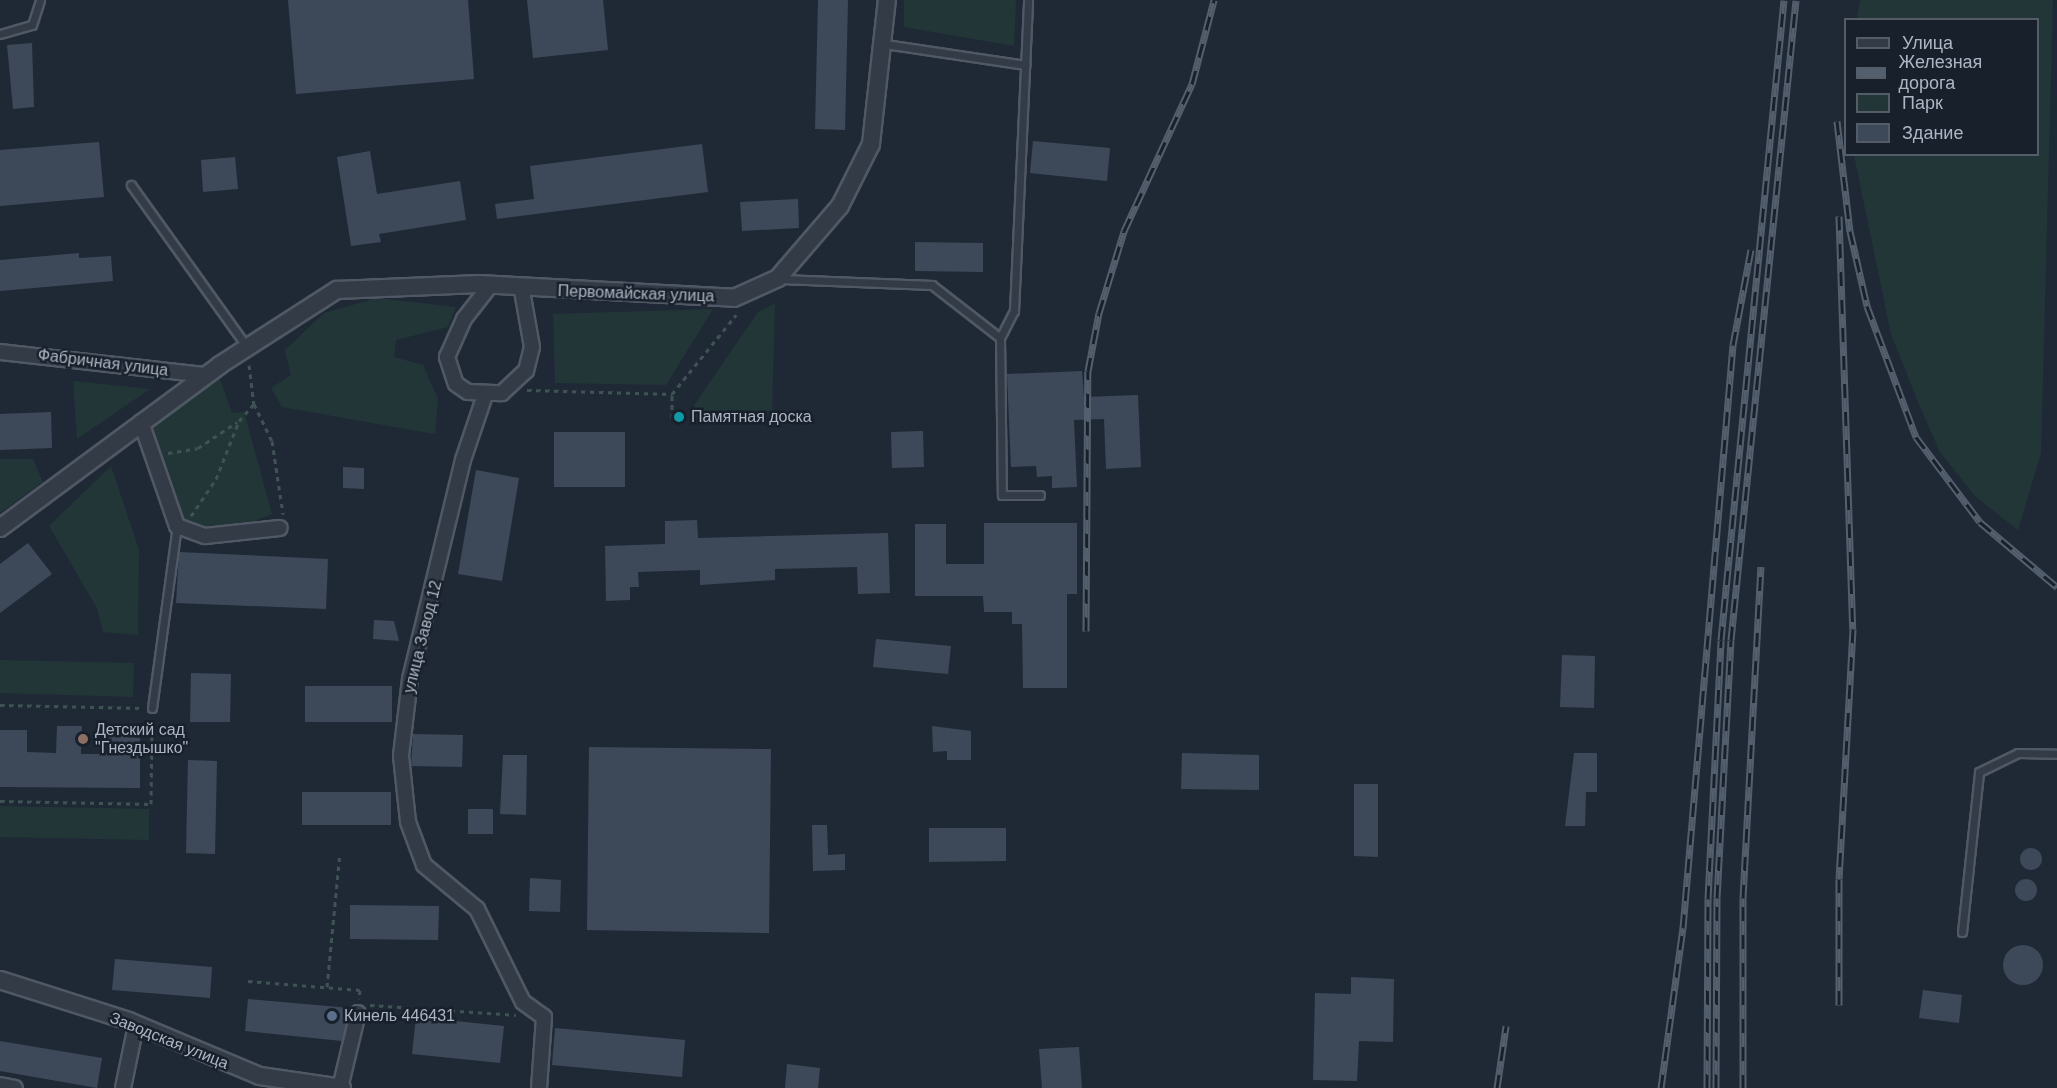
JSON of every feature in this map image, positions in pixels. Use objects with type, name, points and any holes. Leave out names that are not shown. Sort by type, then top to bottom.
[{"type":"street","name":"Первомайская улица","points":[[0,528],[206,375],[337,290],[489,287],[522,291],[734,298],[778,278],[840,206],[871,144],[885,44],[887,0]]},
{"type":"street","points":[[489,287],[459,328],[447,357],[456,384],[485,394],[510,388],[526,371],[532,347],[522,291]]},
{"type":"street","name":"Фабричная улица","points":[[0,352],[206,375]]},
{"type":"street","name":"улица Завод 12","points":[[485,394],[463,460],[410,679],[402,756],[408,822],[424,865],[477,909],[524,1002],[544,1017]]},
{"type":"street","points":[[141,422],[148,454],[177,526],[204,536],[281,521]]},
{"type":"street","name":"Заводская улица","points":[[0,980],[136,1025],[260,1076],[341,1088],[359,1009]]},
{"type":"street","points":[[539,1088],[544,1017]]},
{"type":"street","points":[[123,1088],[136,1025]]},
{"type":"street","points":[[0,1085],[15,1088]]},
{"type":"lane","points":[[0,34],[32,25],[40,0]]},
{"type":"lane","points":[[1028,0],[1014,311],[1000,338],[1002,495],[1040,495]]},
{"type":"lane","points":[[885,44],[1025,65]]},
{"type":"lane","points":[[131,185],[247,347]]},
{"type":"lane","points":[[778,278],[932,285],[1000,338]]},
{"type":"lane","points":[[152,708],[177,526]]},
{"type":"lane","points":[[1962,932],[1979,772],[2018,753],[2057,754]]},
{"type":"path","points":[[672,418],[672,394],[741,309]]},
{"type":"path","points":[[247,347],[254,404],[272,441],[281,521]]},
{"type":"path","points":[[510,388],[555,394],[672,394]]},
{"type":"path","points":[[148,454],[198,448],[239,421],[254,404]]},
{"type":"path","points":[[177,526],[196,512],[211,488],[239,421]]},
{"type":"path","points":[[0,705],[152,708],[151,804],[0,801]]},
{"type":"path","points":[[327,987],[340,854]]},
{"type":"path","points":[[248,981],[360,990],[359,1009],[544,1017]]},
{"type":"green space","points":[[904,0],[1016,0],[1014,46],[904,27]]},
{"type":"green space","points":[[1860,0],[2053,0],[2041,453],[2018,530],[1975,496],[1940,452],[1920,407],[1891,334],[1854,156],[2039,156],[2039,18],[1857,18]]},
{"type":"green space","points":[[377,298],[456,307],[448,327],[396,340],[394,357],[423,365],[438,399],[435,434],[282,407],[271,388],[291,375],[285,350],[324,313]]},
{"type":"green space","points":[[775,303],[772,411],[692,418],[695,404],[758,312]]},
{"type":"green space","points":[[713,309],[666,385],[555,383],[553,314]]},
{"type":"green space","points":[[219,376],[232,413],[244,412],[272,514],[241,526],[190,532],[173,516],[143,452],[141,431]]},
{"type":"green space","points":[[73,381],[150,389],[77,439]]},
{"type":"green space","points":[[0,459],[33,459],[43,482],[0,513]]},
{"type":"green space","points":[[111,466],[139,550],[138,635],[103,632],[97,608],[49,526]]},
{"type":"green space","points":[[0,660],[134,663],[133,697],[0,693]]},
{"type":"green space","points":[[0,806],[149,809],[149,840],[0,837]]},
{"type":"building","points":[[288,0],[468,0],[474,79],[296,94]]},
{"type":"building","points":[[527,0],[603,0],[608,50],[533,58]]},
{"type":"building","points":[[818,0],[848,0],[845,130],[815,129]]},
{"type":"building","points":[[32,43],[34,107],[13,109],[7,45]]},
{"type":"building","points":[[1033,141],[1110,148],[1107,181],[1030,173]]},
{"type":"building","points":[[99,142],[104,197],[0,206],[0,150]]},
{"type":"building","points":[[702,144],[708,192],[497,219],[495,204],[534,199],[530,166]]},
{"type":"building","points":[[370,151],[377,194],[460,181],[466,220],[379,234],[381,242],[351,246],[337,157]]},
{"type":"building","points":[[235,157],[238,189],[203,192],[201,160]]},
{"type":"building","points":[[798,199],[799,228],[742,231],[740,202]]},
{"type":"building","points":[[915,242],[983,243],[983,272],[915,271]]},
{"type":"building","points":[[79,253],[79,258],[111,256],[113,281],[0,291],[0,260]]},
{"type":"building","points":[[1082,371],[1084,397],[1138,395],[1141,467],[1106,469],[1104,419],[1074,420],[1077,487],[1052,488],[1052,476],[1037,477],[1036,466],[1011,467],[1007,374]]},
{"type":"building","points":[[51,412],[52,448],[0,450],[0,414]]},
{"type":"building","points":[[923,431],[924,467],[892,468],[891,432]]},
{"type":"building","points":[[554,432],[625,432],[625,487],[554,487]]},
{"type":"building","points":[[343,467],[364,468],[364,489],[343,488]]},
{"type":"building","points":[[476,470],[519,478],[502,581],[458,574]]},
{"type":"building","points":[[697,520],[698,538],[888,533],[890,593],[858,594],[857,567],[775,569],[775,580],[700,585],[700,570],[638,572],[639,587],[630,587],[630,600],[606,601],[605,546],[665,544],[665,521]]},
{"type":"building","points":[[984,523],[1077,523],[1077,594],[1067,594],[1067,688],[1023,688],[1022,624],[1012,624],[1012,612],[984,612],[983,596],[915,596],[915,524],[946,524],[946,564],[984,564]]},
{"type":"building","points":[[28,543],[52,574],[0,613],[0,564]]},
{"type":"building","points":[[179,552],[328,559],[326,609],[176,603]]},
{"type":"building","points":[[374,620],[394,621],[399,641],[373,639]]},
{"type":"building","points":[[876,639],[951,646],[948,674],[873,667]]},
{"type":"building","points":[[1562,655],[1595,656],[1594,708],[1560,707]]},
{"type":"building","points":[[191,673],[231,674],[230,722],[190,722]]},
{"type":"building","points":[[305,686],[392,686],[392,722],[305,722]]},
{"type":"building","points":[[109,725],[140,725],[140,788],[0,787],[0,730],[27,730],[27,752],[56,753],[57,726],[82,726],[81,754],[109,754]]},
{"type":"building","points":[[932,726],[971,731],[971,760],[947,760],[947,751],[933,752]]},
{"type":"building","points":[[413,734],[463,735],[462,767],[411,766]]},
{"type":"building","points":[[589,747],[771,749],[769,933],[587,930]]},
{"type":"building","points":[[1182,753],[1259,755],[1259,790],[1181,789]]},
{"type":"building","points":[[1574,753],[1597,753],[1597,792],[1586,792],[1585,826],[1565,826]]},
{"type":"building","points":[[503,755],[527,755],[526,815],[500,814]]},
{"type":"building","points":[[188,760],[217,761],[215,854],[186,853]]},
{"type":"building","points":[[1354,784],[1378,784],[1378,857],[1354,856]]},
{"type":"building","points":[[302,792],[391,792],[391,825],[302,825]]},
{"type":"building","points":[[468,809],[493,809],[493,834],[468,834]]},
{"type":"building","points":[[812,825],[827,825],[828,855],[845,854],[845,870],[813,871]]},
{"type":"building","points":[[929,828],[1006,828],[1006,861],[929,862]]},
{"type":"building","points":[[2031,848],[2039,851],[2042,859],[2039,867],[2031,870],[2023,867],[2020,859],[2023,851]]},
{"type":"building","points":[[530,878],[561,880],[560,912],[529,911]]},
{"type":"building","points":[[2026,879],[2034,882],[2037,890],[2034,898],[2026,901],[2018,898],[2015,890],[2018,882]]},
{"type":"building","points":[[350,905],[439,906],[438,940],[350,939]]},
{"type":"building","points":[[2023,945],[2037,951],[2043,965],[2037,979],[2023,985],[2009,979],[2003,965],[2009,951]]},
{"type":"building","points":[[115,959],[212,967],[210,998],[112,990]]},
{"type":"building","points":[[1351,977],[1394,979],[1393,1042],[1359,1041],[1357,1081],[1313,1080],[1315,993],[1351,994]]},
{"type":"building","points":[[1923,990],[1962,995],[1959,1023],[1919,1018]]},
{"type":"building","points":[[248,999],[350,1008],[342,1041],[245,1031]]},
{"type":"building","points":[[416,1017],[504,1026],[500,1063],[412,1054]]},
{"type":"building","points":[[555,1028],[685,1040],[682,1077],[552,1065]]},
{"type":"building","points":[[0,1041],[102,1058],[97,1088],[0,1071]]},
{"type":"building","points":[[1079,1047],[1082,1088],[1042,1088],[1039,1049]]},
{"type":"building","points":[[787,1064],[820,1068],[818,1088],[785,1088]]},
{"type":"railway","points":[[1086,631],[1088,371],[1099,313],[1124,231],[1192,84],[1214,0]]},
{"type":"railway","points":[[1707,1088],[1708,899],[1721,640],[1784,0]]},
{"type":"railway","points":[[1716,1088],[1717,898],[1731,640],[1796,0]]},
{"type":"railway","points":[[1837,121],[1850,231],[1867,306],[1916,437],[1980,522],[2057,587]]},
{"type":"railway","points":[[1839,216],[1853,629],[1839,879],[1839,1005]]},
{"type":"railway","points":[[1661,1088],[1683,928],[1733,345],[1751,250]]},
{"type":"railway","points":[[1743,1088],[1743,898],[1761,566]]},
{"type":"railway","points":[[1497,1088],[1506,1026]]},
{"type":"place","name":"Памятная доска","points":[[679,417]]},
{"type":"place","name":"Детский сад \"Гнездышко\"","points":[[83,739]]},
{"type":"place","name":"Кинель 446431","points":[[332,1016]]}]
